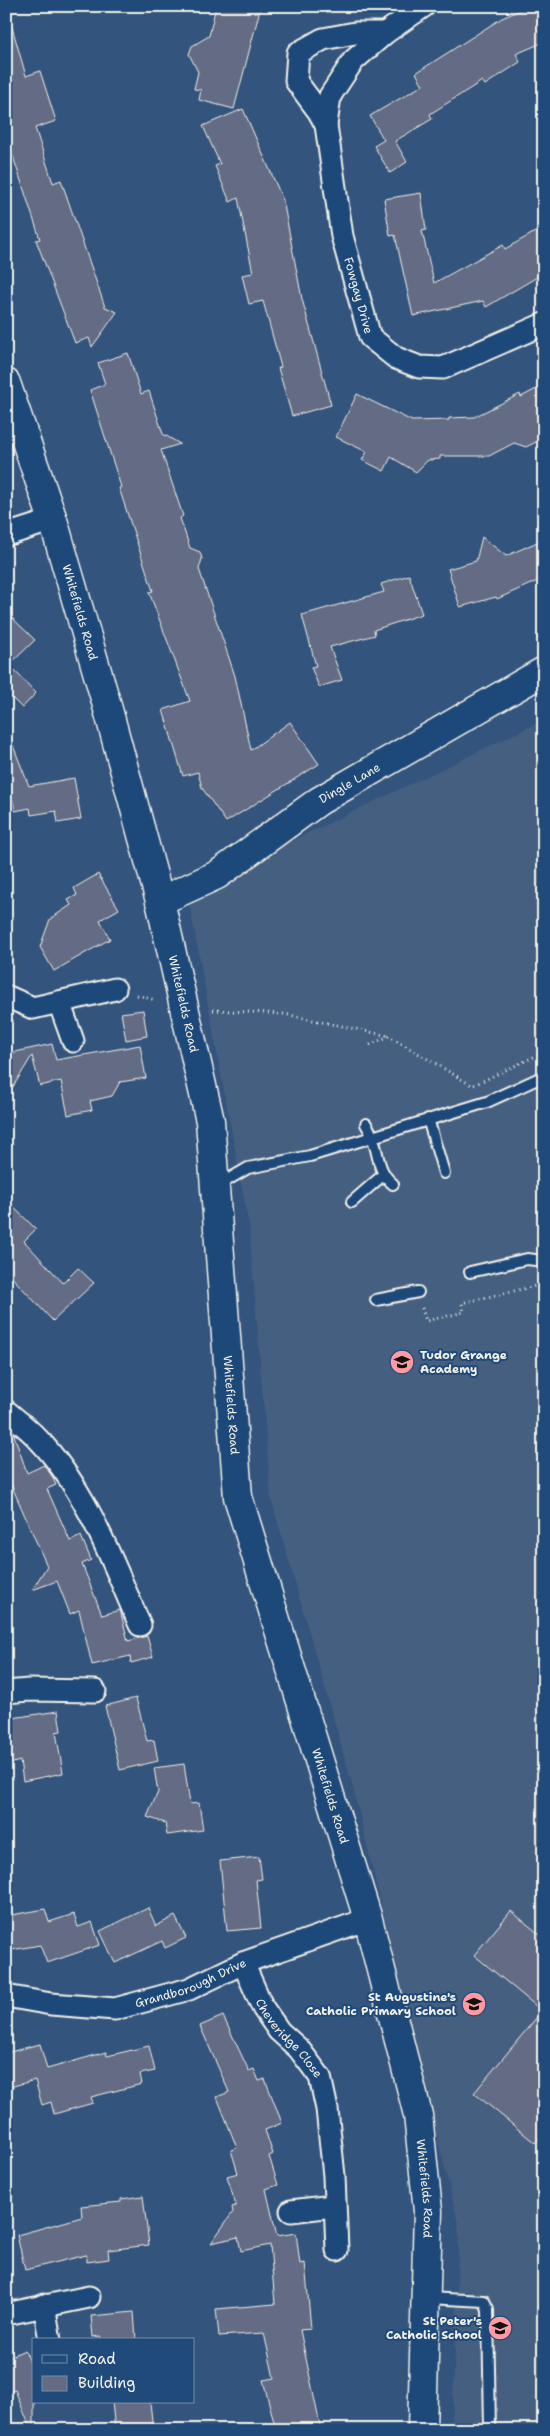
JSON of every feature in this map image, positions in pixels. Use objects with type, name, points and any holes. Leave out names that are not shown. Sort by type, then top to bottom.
[{"type":"street","name":"Fowgay Drive","points":[[424,6],[385,33],[353,61],[330,96],[326,125],[342,236],[370,337],[396,358],[419,367],[442,368],[544,324]]},
{"type":"street","name":"Fowgay Drive","points":[[326,125],[319,112],[296,81],[298,53],[323,39],[355,33],[385,33]]},
{"type":"street","name":"Whitefields Road","points":[[6,383],[53,520],[106,702],[160,901],[210,1121],[238,1497],[368,1919],[418,2115],[428,2210],[422,2430]]},
{"type":"street","points":[[6,535],[53,520]]},
{"type":"street","name":"Dingle Lane","points":[[160,901],[217,875],[320,801],[544,671]]},
{"type":"street","points":[[6,996],[33,1008],[114,989]]},
{"type":"street","points":[[59,1002],[73,1041]]},
{"type":"street","points":[[6,1411],[38,1438],[57,1461],[90,1512],[140,1625]]},
{"type":"street","points":[[6,1692],[29,1690],[95,1691]]},
{"type":"street","name":"Grandborough Drive","points":[[6,1996],[51,2004],[115,2009],[189,1989],[243,1963],[368,1919]]},
{"type":"street","name":"Cheveridge Close","points":[[243,1963],[263,2008],[278,2031],[299,2049],[320,2077],[327,2109],[334,2176],[333,2206],[337,2250]]},
{"type":"street","points":[[291,2211],[333,2206]]},
{"type":"street","points":[[6,2314],[89,2296]]},
{"type":"street","points":[[44,2305],[50,2338]]},
{"type":"lane","points":[[216,1186],[248,1168],[310,1156],[487,1102],[544,1076]]},
{"type":"lane","points":[[428,1119],[444,1173]]},
{"type":"lane","points":[[366,1124],[374,1136],[383,1175],[394,1184]]},
{"type":"lane","points":[[352,1202],[383,1175]]},
{"type":"lane","points":[[470,1272],[527,1259],[544,1261]]},
{"type":"lane","points":[[376,1300],[418,1292]]},
{"type":"lane","points":[[426,2298],[484,2300],[488,2309],[490,2430]]},
{"type":"path","points":[[114,989],[184,1007],[284,1014],[390,1036],[473,1086],[487,1102]]},
{"type":"path","points":[[370,1045],[390,1036]]},
{"type":"path","points":[[473,1086],[544,1052]]},
{"type":"path","points":[[418,1292],[426,1321],[464,1312],[462,1303],[544,1284]]},
{"type":"shaded area","name":"Tudor Grange Academy","points":[[544,720],[544,2430],[452,2430],[459,2227],[352,1784],[271,1498],[249,1226],[187,891]]},
{"type":"building","points":[[216,6],[261,6],[234,109],[199,100],[201,90],[194,89],[198,72],[189,54],[192,46],[209,36]]},
{"type":"building","points":[[530,6],[544,6],[544,42],[516,54],[520,62],[485,85],[482,81],[430,114],[432,119],[395,141],[407,162],[390,173],[374,146],[384,140],[370,116],[423,85],[416,73],[502,18]]},
{"type":"building","points":[[12,27],[26,76],[40,71],[56,121],[35,128],[53,183],[61,180],[105,307],[117,312],[92,347],[89,338],[75,343],[36,240],[40,239],[6,135],[6,28]]},
{"type":"building","points":[[243,109],[283,200],[302,299],[331,405],[292,416],[278,368],[281,367],[263,301],[249,304],[242,275],[253,273],[238,198],[230,202],[215,166],[220,164],[203,126]]},
{"type":"building","points":[[421,193],[426,230],[422,231],[434,283],[503,245],[505,249],[544,227],[544,273],[486,307],[483,301],[413,316],[395,235],[390,236],[384,199]]},
{"type":"building","points":[[128,353],[141,394],[149,391],[163,434],[180,444],[161,450],[183,516],[180,518],[190,548],[200,552],[202,559],[199,569],[235,676],[251,750],[290,722],[319,764],[226,822],[202,788],[198,772],[183,776],[163,710],[190,701],[149,592],[153,591],[119,488],[121,487],[90,390],[105,384],[98,363]]},
{"type":"building","points":[[544,385],[544,438],[526,447],[514,443],[489,456],[440,456],[440,459],[428,460],[416,472],[391,457],[384,471],[362,460],[367,452],[336,437],[357,394],[412,421],[449,420],[449,418],[474,417],[520,394],[521,397]]},
{"type":"building","points":[[482,537],[506,556],[544,539],[544,578],[497,599],[496,597],[460,607],[448,569],[476,561]]},
{"type":"building","points":[[409,575],[422,614],[374,630],[375,635],[330,647],[342,680],[319,687],[311,667],[316,666],[302,615],[384,592],[381,584]]},
{"type":"building","points":[[6,612],[35,640],[9,665],[36,693],[22,708],[6,692]]},
{"type":"building","points":[[12,743],[29,786],[74,778],[81,819],[58,823],[56,811],[31,815],[30,808],[15,811],[6,765],[6,745]]},
{"type":"building","points":[[98,874],[119,909],[100,920],[110,939],[54,971],[40,947],[50,919],[71,905],[68,900],[77,895],[74,888]]},
{"type":"building","points":[[143,1010],[147,1036],[126,1040],[121,1013]]},
{"type":"building","points":[[52,1044],[56,1060],[140,1045],[146,1078],[120,1082],[112,1096],[90,1101],[92,1110],[68,1115],[61,1081],[40,1086],[32,1056],[6,1098],[6,1054]]},
{"type":"building","points":[[6,1200],[36,1229],[24,1241],[63,1283],[78,1268],[94,1283],[53,1321],[6,1271]]},
{"type":"building","points":[[6,1427],[13,1432],[27,1473],[44,1465],[52,1476],[56,1485],[47,1489],[70,1541],[81,1536],[91,1560],[82,1564],[102,1615],[120,1610],[128,1641],[147,1636],[153,1657],[131,1663],[130,1656],[92,1665],[79,1610],[70,1614],[57,1581],[32,1590],[47,1566],[6,1473]]},
{"type":"building","points":[[136,1698],[147,1741],[154,1740],[158,1761],[120,1770],[105,1706]]},
{"type":"building","points":[[58,1711],[61,1731],[56,1732],[63,1773],[23,1781],[20,1761],[6,1765],[6,1719]]},
{"type":"building","points":[[184,1764],[190,1804],[199,1803],[203,1830],[167,1835],[165,1823],[147,1817],[158,1792],[154,1768]]},
{"type":"building","points":[[259,1857],[262,1879],[256,1880],[261,1928],[227,1931],[220,1861]]},
{"type":"building","points":[[148,1908],[156,1926],[175,1916],[186,1938],[165,1948],[162,1941],[115,1963],[100,1931]]},
{"type":"building","points":[[45,1909],[49,1922],[74,1914],[78,1927],[92,1922],[100,1945],[47,1963],[40,1945],[6,1951],[6,1916]]},
{"type":"building","points":[[511,1911],[544,1938],[544,2133],[535,2143],[474,2093],[542,2011],[474,1955]]},
{"type":"building","points":[[223,2016],[249,2071],[254,2069],[259,2081],[265,2079],[282,2123],[265,2130],[273,2154],[269,2156],[278,2185],[266,2189],[277,2236],[296,2233],[300,2264],[305,2263],[311,2329],[300,2330],[321,2430],[276,2430],[263,2380],[274,2378],[264,2333],[219,2336],[216,2309],[275,2304],[270,2245],[241,2251],[238,2237],[211,2243],[233,2212],[232,2207],[236,2206],[227,2176],[238,2173],[231,2150],[237,2148],[217,2097],[229,2092],[200,2026]]},
{"type":"building","points":[[40,2044],[47,2069],[106,2052],[107,2056],[149,2046],[155,2071],[140,2074],[142,2084],[91,2097],[93,2103],[54,2114],[51,2102],[42,2105],[35,2080],[6,2088],[6,2053]]},
{"type":"building","points":[[143,2196],[149,2245],[108,2250],[109,2259],[87,2262],[86,2255],[25,2270],[17,2235],[82,2217],[81,2206],[121,2202],[121,2199]]},
{"type":"building","points":[[134,2312],[136,2338],[93,2337],[91,2316]]},
{"type":"building","points":[[25,2350],[32,2367],[34,2430],[31,2430],[15,2390],[6,2393],[6,2358]]},
{"type":"building","points":[[112,2404],[150,2404],[153,2430],[115,2430]]},
{"type":"place","name":"Tudor Grange Academy","points":[[402,1362]]},
{"type":"place","name":"St Augustine's Catholic Primary School","points":[[474,2004]]},
{"type":"place","name":"St Peter's Catholic School","points":[[500,2328]]}]
